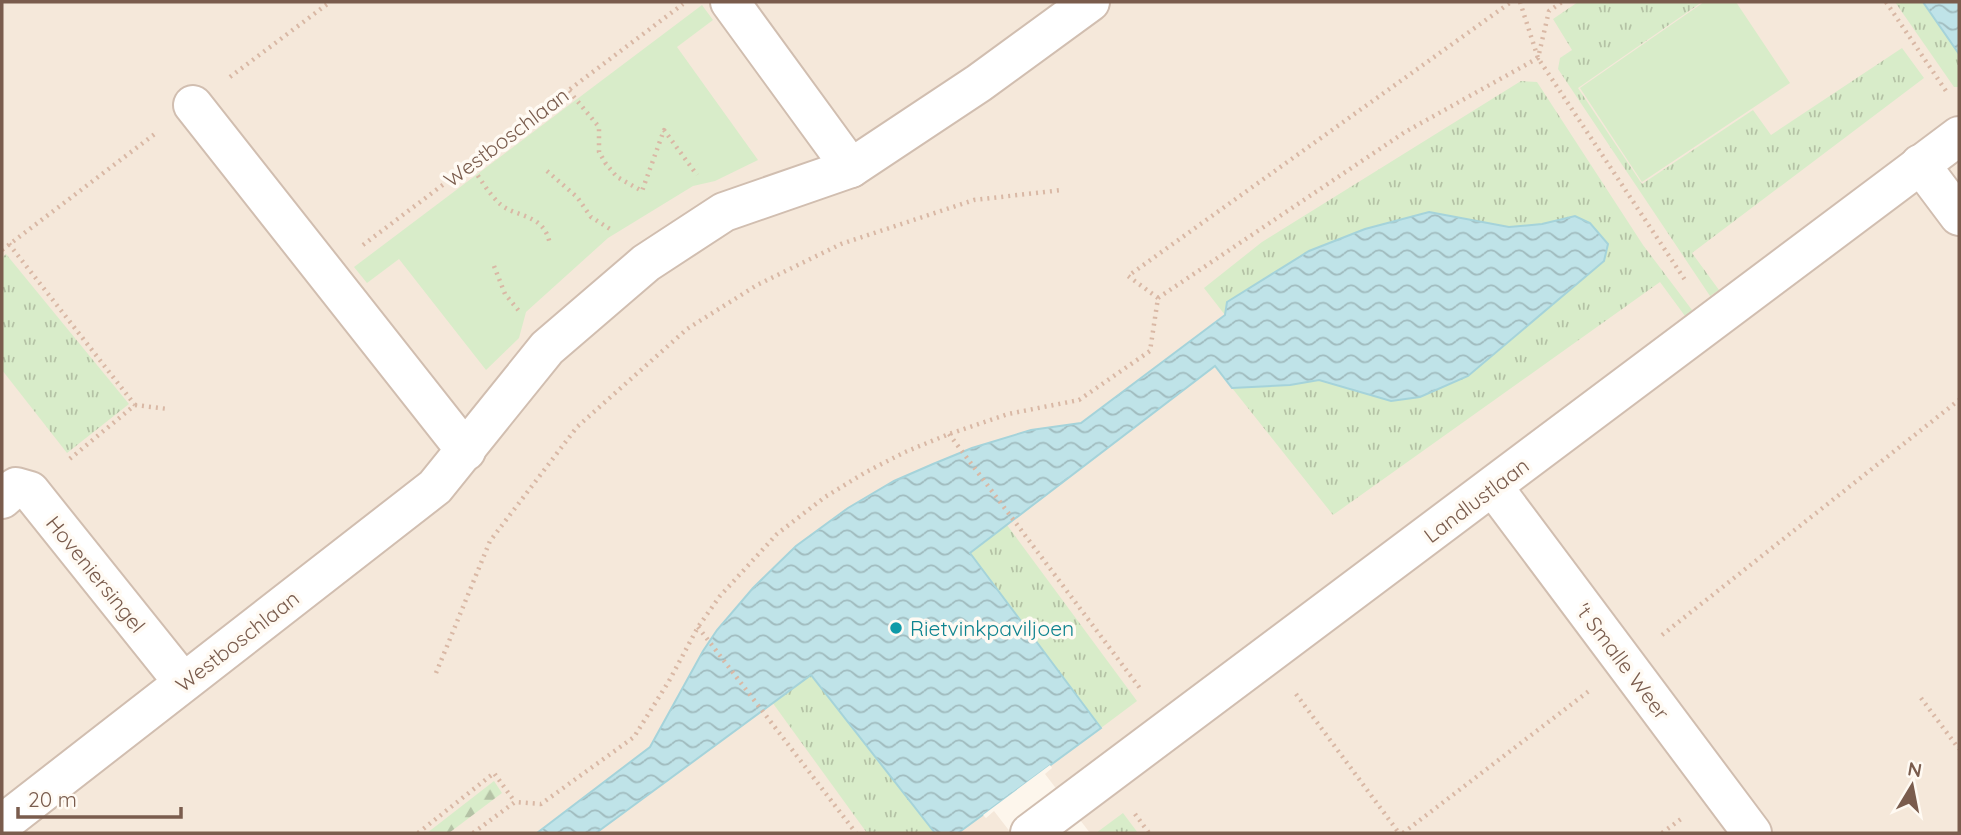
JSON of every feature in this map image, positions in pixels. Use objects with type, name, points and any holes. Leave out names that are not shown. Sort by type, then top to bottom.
[{"type":"street","points":[[730,2],[851,168]]},
{"type":"street","name":"Westboschlaan","points":[[2,824],[435,487],[547,348],[646,263],[724,212],[851,168],[979,83],[1090,2]]},
{"type":"street","points":[[193,105],[466,451]]},
{"type":"street","name":"Landlustlaan","points":[[1030,833],[1959,136]]},
{"type":"street","points":[[1920,164],[1959,216]]},
{"type":"street","name":"'t Smalle Weer","points":[[1493,488],[1752,833]]},
{"type":"street","name":"Hoveniersingel","points":[[16,495],[183,682]]},
{"type":"path","name":"Westboschlaan","points":[[326,273],[687,2]]},
{"type":"path","points":[[1158,298],[1128,276],[1511,2]]},
{"type":"path","points":[[1520,2],[1538,58],[1713,322]]},
{"type":"path","points":[[473,833],[515,802],[541,804],[634,737],[698,627],[746,565],[786,526],[825,497],[866,472],[949,434],[1007,414],[1079,400],[1150,351],[1158,298],[1405,132],[1538,58],[1549,11],[1562,2]]},
{"type":"path","points":[[1886,2],[1952,99]]},
{"type":"path","points":[[569,91],[599,127],[599,152],[617,177],[642,191],[664,130],[724,212]]},
{"type":"path","points":[[470,164],[502,206],[527,216],[540,225],[549,238],[550,245]]},
{"type":"path","points":[[547,172],[577,197],[592,217],[629,240],[646,263]]},
{"type":"path","points":[[436,673],[490,541],[577,427],[687,329],[757,285],[841,244],[974,200],[1062,190]]},
{"type":"path","points":[[9,244],[135,405]]},
{"type":"path","points":[[1267,654],[1401,833],[1625,664],[1959,400]]},
{"type":"path","points":[[16,495],[135,405],[168,409]]},
{"type":"path","points":[[949,434],[1170,729]]},
{"type":"path","points":[[698,627],[856,833]]},
{"type":"path","points":[[1922,698],[1959,749]]},
{"type":"path","points":[[418,833],[494,773],[515,802]]},
{"type":"shaded area","points":[[2,2],[1959,2],[1959,833],[2,833]]},
{"type":"green space","points":[[1578,2],[1702,2],[1578,88],[1642,184],[1753,110],[1771,135],[1902,48],[1924,78],[1692,253],[1719,290],[1710,296],[1558,69],[1560,58],[1572,50],[1553,19]]},
{"type":"green space","points":[[1704,2],[1736,2],[1790,83],[1642,182],[1580,88]]},
{"type":"green space","points":[[1895,2],[1923,2],[1959,53],[1959,87],[1954,87]]},
{"type":"green space","points":[[702,5],[713,20],[677,47],[758,160],[715,181],[693,186],[608,238],[526,312],[519,338],[486,370],[399,259],[367,283],[354,267]]},
{"type":"green space","points":[[1521,81],[1537,82],[1643,245],[1692,310],[1685,316],[1660,282],[1333,515],[1232,388],[1290,385],[1319,379],[1351,390],[1420,397],[1468,376],[1604,261],[1575,216],[1542,224],[1509,227],[1429,212],[1365,229],[1309,251],[1225,315],[1204,288],[1262,242]]},
{"type":"green space","points":[[6,254],[129,404],[67,453],[2,370],[2,258]]},
{"type":"green space","points":[[1007,525],[1137,701],[1101,728],[969,554]]},
{"type":"green space","points":[[811,675],[935,833],[867,833],[772,702]]},
{"type":"green space","points":[[494,781],[502,793],[449,833],[427,833]]},
{"type":"green space","points":[[1123,813],[1138,833],[1096,833]]},
{"type":"water","points":[[1923,2],[1959,2],[1959,54]]},
{"type":"water","points":[[1429,212],[1509,227],[1542,224],[1575,216],[1590,223],[1608,244],[1604,261],[1468,376],[1420,397],[1391,401],[1319,380],[1290,385],[1232,388],[1215,366],[970,553],[1101,728],[958,833],[935,833],[811,675],[596,833],[537,833],[650,747],[717,630],[753,588],[796,546],[848,508],[894,481],[972,448],[1031,430],[1081,423],[1225,315],[1227,302],[1309,251],[1365,229]]},
{"type":"pier","points":[[1050,765],[1052,768],[1045,774],[1090,833],[1011,833],[994,811],[986,818],[983,815]]},
{"type":"place","name":"Rietvinkpaviljoen","points":[[896,628]]}]
